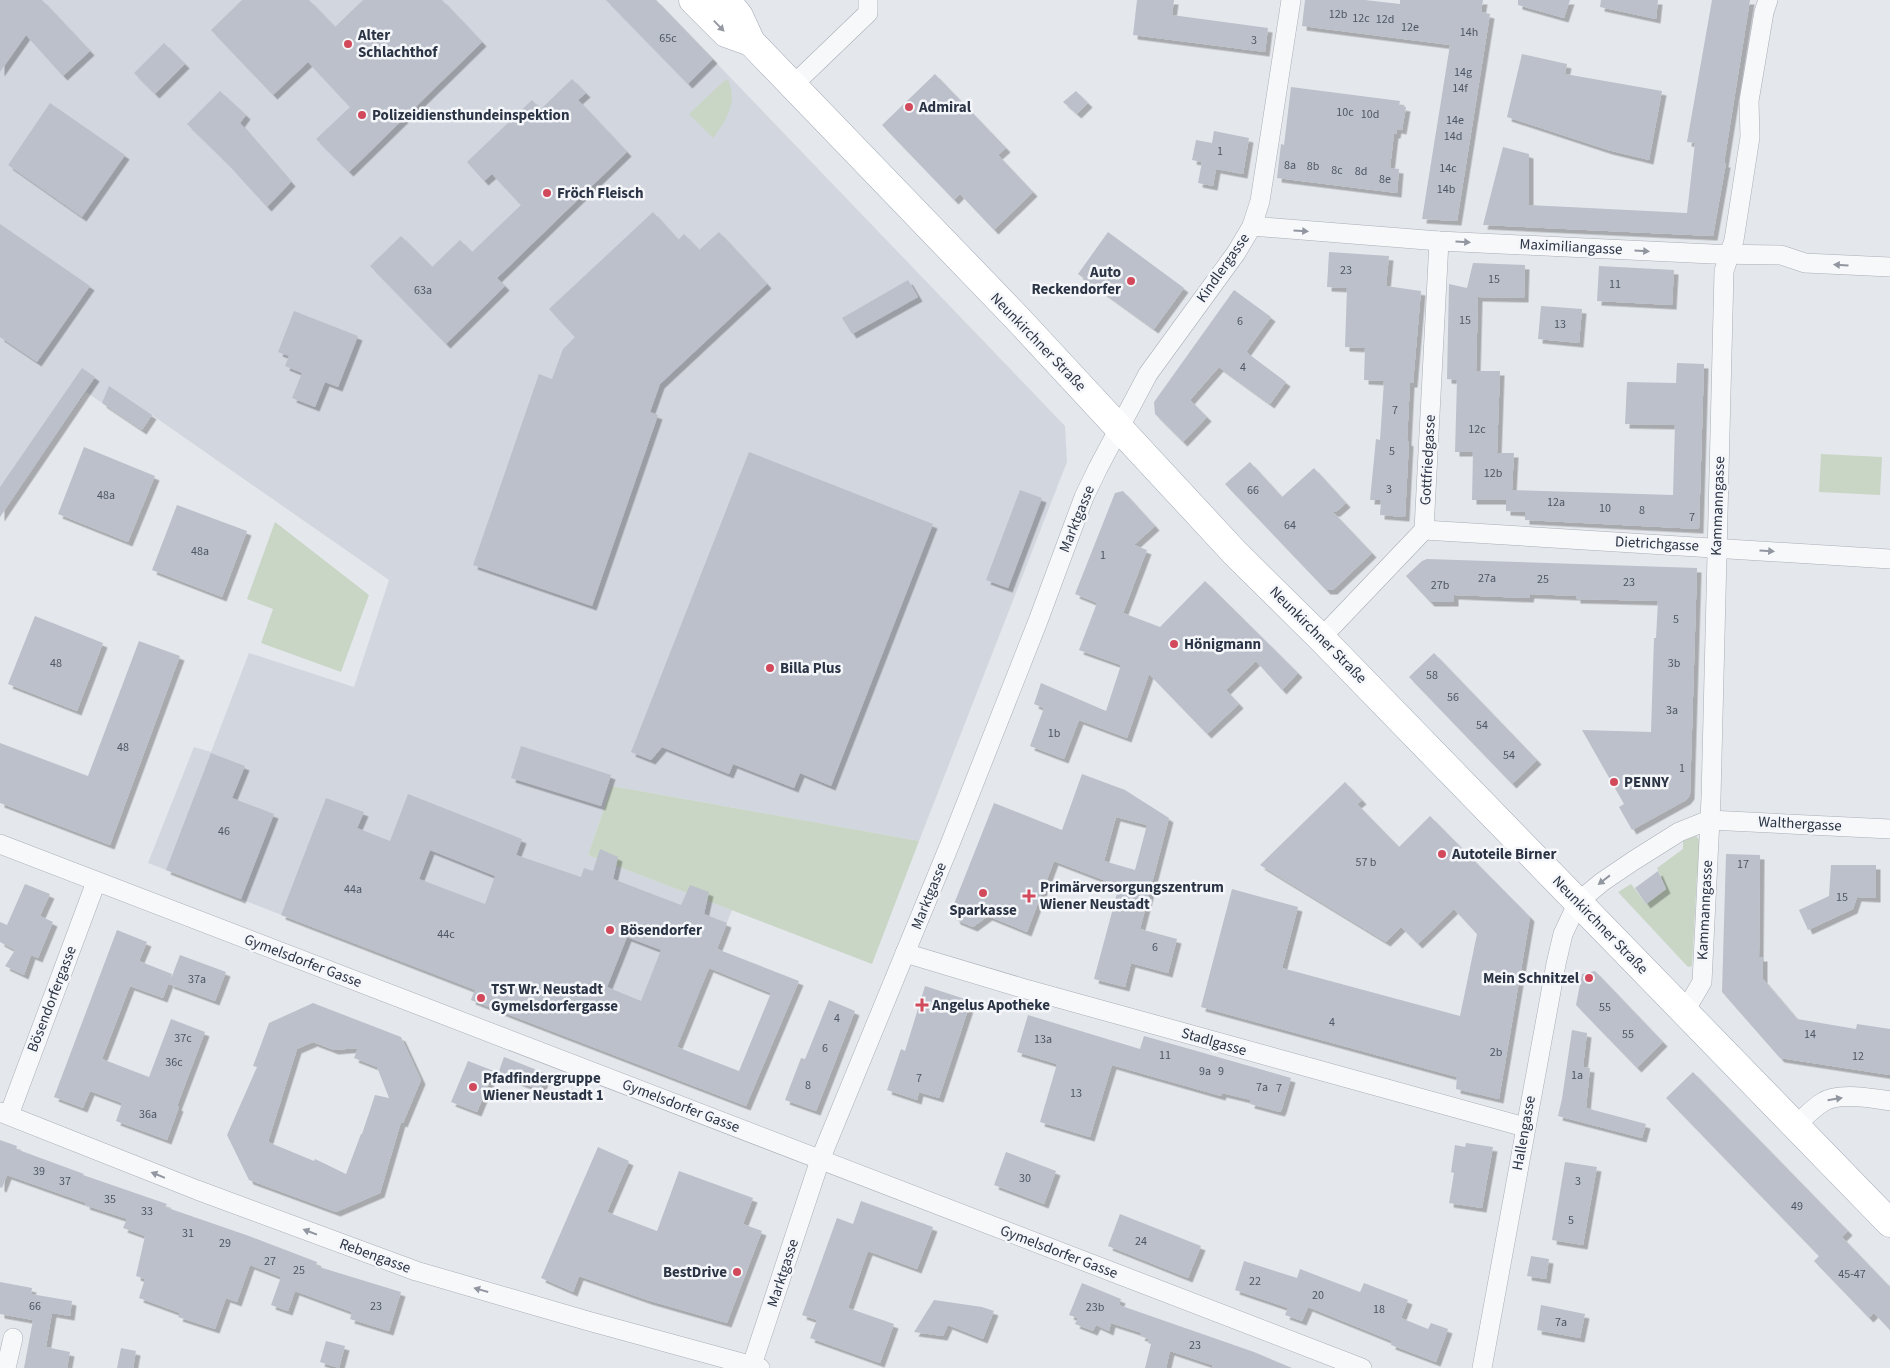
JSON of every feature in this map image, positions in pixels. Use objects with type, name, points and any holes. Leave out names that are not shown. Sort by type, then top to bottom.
[{"type":"main road","name":"Neunkirchner Straße","points":[[693,0],[726,33],[750,42]]},
{"type":"main road","name":"Neunkirchner Straße","points":[[726,0],[739,16],[750,42],[1024,326],[1235,553],[1321,638],[1890,1223]]},
{"type":"street","points":[[792,86],[868,13],[868,0]]},
{"type":"street","name":"Kindlergasse","points":[[1119,428],[1148,374],[1236,252],[1252,226],[1260,201],[1291,0]]},
{"type":"street","name":"Kammanngasse","points":[[1684,1011],[1702,982],[1709,820],[1712,798],[1724,271],[1734,240],[1750,136],[1749,101],[1764,12],[1768,0]]},
{"type":"street","name":"Maximiliangasse","points":[[1252,226],[1439,241],[1781,255],[1805,262],[1890,267]]},
{"type":"street","name":"Gottfriedgasse","points":[[1424,530],[1439,241]]},
{"type":"street","name":"Marktgasse","points":[[754,1367],[820,1160],[1031,640],[1084,497],[1119,428]]},
{"type":"street","points":[[1321,638],[1424,530]]},
{"type":"street","name":"Dietrichgasse","points":[[1424,530],[1890,559]]},
{"type":"street","points":[[1578,902],[1602,882],[1679,832],[1709,820]]},
{"type":"street","name":"Walthergasse","points":[[1709,820],[1890,829]]},
{"type":"street","name":"Gymelsdorfer Gasse","points":[[0,844],[1362,1368]]},
{"type":"street","name":"Bösendorfergasse","points":[[4,1114],[96,882]]},
{"type":"street","name":"Hallengasse","points":[[1482,1368],[1525,1128],[1563,934],[1578,902]]},
{"type":"street","name":"Stadlgasse","points":[[905,953],[1022,988],[1525,1128]]},
{"type":"street","points":[[1796,1126],[1823,1101],[1834,1098],[1870,1097],[1890,1101]]},
{"type":"street","name":"Rebengasse","points":[[4,1114],[197,1190],[416,1271],[754,1367]]},
{"type":"street","points":[[6,1368],[13,1338]]},
{"type":"shaded area","points":[[0,0],[656,0],[1065,426],[1067,462],[919,841],[612,786],[588,855],[732,910],[666,1075],[471,1000],[474,990],[148,863],[194,747],[211,752],[249,653],[354,687],[389,580],[152,415],[142,430],[86,392],[0,517]]},
{"type":"green space","points":[[728,80],[732,96],[731,104],[726,118],[713,138],[689,114],[724,81]]},
{"type":"green space","points":[[1821,454],[1882,457],[1880,495],[1819,492]]},
{"type":"green space","points":[[275,522],[369,595],[341,672],[261,643],[273,609],[247,599]]},
{"type":"green space","points":[[612,786],[919,841],[872,964],[588,855]]},
{"type":"green space","points":[[1696,836],[1702,842],[1702,871],[1697,875],[1692,966],[1688,967],[1618,892],[1631,884],[1646,904],[1666,889],[1657,868],[1683,849],[1683,841]]},
{"type":"building","points":[[0,0],[42,0],[90,51],[63,76],[26,35],[0,72]]},
{"type":"building","points":[[242,0],[309,0],[335,27],[363,0],[442,0],[482,42],[349,172],[316,139],[350,107],[308,62],[273,95],[211,30]]},
{"type":"building","points":[[606,0],[656,0],[713,59],[688,84]]},
{"type":"building","points":[[1137,0],[1174,0],[1172,15],[1268,28],[1265,52],[1133,35]]},
{"type":"building","points":[[1305,0],[1365,0],[1400,4],[1400,0],[1483,0],[1481,12],[1490,14],[1457,221],[1422,219],[1450,45],[1302,26]]},
{"type":"building","points":[[1518,0],[1570,0],[1564,18],[1518,5]]},
{"type":"building","points":[[1601,0],[1658,0],[1656,19],[1600,7]]},
{"type":"building","points":[[1712,0],[1750,0],[1724,163],[1726,163],[1713,236],[1483,225],[1503,147],[1529,154],[1529,205],[1687,213],[1695,143],[1687,142]]},
{"type":"building","points":[[164,43],[185,64],[155,94],[134,73]]},
{"type":"building","points":[[1522,54],[1567,64],[1565,74],[1662,91],[1649,160],[1608,150],[1507,117]]},
{"type":"building","points":[[935,74],[1006,148],[998,155],[1033,192],[994,230],[960,194],[954,200],[882,125]]},
{"type":"building","name":"Fröch Fleisch","points":[[572,79],[586,93],[578,100],[627,152],[497,278],[505,286],[446,344],[370,266],[401,236],[432,267],[460,240],[472,252],[521,205],[492,174],[484,181],[467,162],[532,100],[541,109]]},
{"type":"building","points":[[1291,87],[1400,101],[1399,106],[1406,107],[1402,130],[1397,129],[1396,134],[1394,134],[1390,168],[1399,169],[1397,193],[1277,178],[1281,144],[1284,145]]},
{"type":"building","points":[[220,91],[246,115],[240,123],[291,182],[267,207],[227,163],[187,124]]},
{"type":"building","points":[[1076,91],[1088,103],[1077,114],[1063,102]]},
{"type":"building","points":[[50,103],[125,155],[82,217],[8,165]]},
{"type":"building","points":[[1214,131],[1249,138],[1243,174],[1216,169],[1213,186],[1198,183],[1202,162],[1192,160],[1196,140],[1212,143]]},
{"type":"building","points":[[653,212],[678,240],[684,234],[699,250],[719,232],[767,284],[660,384],[650,412],[658,415],[592,606],[473,565],[539,374],[552,379],[563,349],[575,337],[549,309]]},
{"type":"building","points":[[0,224],[90,286],[37,362],[0,337]]},
{"type":"building","name":"Auto Reckendorfer","points":[[1108,232],[1184,288],[1154,329],[1078,274]]},
{"type":"building","points":[[1329,252],[1389,256],[1386,286],[1421,291],[1413,383],[1410,383],[1405,517],[1380,515],[1381,500],[1370,500],[1376,439],[1380,440],[1384,381],[1364,380],[1365,348],[1345,347],[1347,288],[1327,287]]},
{"type":"building","points":[[1473,263],[1525,265],[1524,298],[1478,297],[1476,371],[1500,371],[1497,453],[1514,453],[1512,490],[1673,495],[1675,425],[1625,424],[1627,382],[1676,383],[1677,363],[1704,364],[1699,529],[1525,520],[1525,512],[1506,511],[1506,500],[1472,500],[1473,452],[1455,452],[1457,380],[1447,379],[1449,284],[1467,288]]},
{"type":"building","points":[[1599,266],[1674,270],[1672,305],[1597,301]]},
{"type":"building","points":[[908,280],[918,297],[852,334],[842,318]]},
{"type":"building","points":[[1234,290],[1271,317],[1246,352],[1286,382],[1270,404],[1219,367],[1190,400],[1207,417],[1183,442],[1155,414],[1154,402]]},
{"type":"building","points":[[1541,306],[1582,309],[1579,343],[1538,339]]},
{"type":"building","points":[[294,311],[358,336],[338,387],[325,382],[315,407],[292,398],[302,373],[285,366],[289,356],[278,352]]},
{"type":"building","points":[[82,368],[95,377],[0,517],[0,487]]},
{"type":"building","points":[[109,386],[152,415],[142,430],[102,403]]},
{"type":"building","points":[[84,447],[155,476],[128,542],[58,514]]},
{"type":"building","name":"Billa Plus","points":[[749,452],[933,524],[831,786],[800,773],[794,788],[733,764],[729,774],[662,747],[651,760],[631,752]]},
{"type":"building","points":[[1250,462],[1282,497],[1314,468],[1346,503],[1336,512],[1333,512],[1372,553],[1333,590],[1326,590],[1225,484]]},
{"type":"building","points":[[1020,490],[1042,498],[1008,588],[986,580]]},
{"type":"building","points":[[1123,491],[1155,526],[1134,545],[1147,550],[1123,613],[1160,627],[1205,581],[1298,673],[1282,690],[1256,661],[1226,690],[1239,704],[1207,734],[1149,674],[1127,738],[1079,720],[1064,759],[1030,746],[1044,708],[1034,704],[1041,683],[1106,711],[1121,665],[1079,650],[1097,603],[1075,594],[1115,493]]},
{"type":"building","points":[[177,505],[247,531],[222,597],[152,570]]},
{"type":"building","points":[[1427,559],[1697,568],[1690,795],[1686,800],[1632,830],[1619,807],[1624,804],[1582,730],[1651,732],[1654,638],[1656,638],[1658,601],[1576,599],[1576,596],[1530,594],[1529,598],[1454,595],[1454,602],[1430,602],[1406,576],[1422,561]]},
{"type":"building","points":[[35,616],[103,643],[77,711],[8,684]]},
{"type":"building","points":[[139,641],[180,656],[110,845],[0,803],[0,743],[88,776]]},
{"type":"building","points":[[1434,653],[1537,760],[1512,784],[1409,677]]},
{"type":"building","points":[[521,746],[611,775],[601,806],[511,778]]},
{"type":"building","points":[[211,753],[245,766],[232,798],[274,814],[241,899],[166,870]]},
{"type":"building","points":[[1082,774],[1125,790],[1169,818],[1140,929],[1177,939],[1168,973],[1131,963],[1125,987],[1094,979],[1119,886],[1054,861],[1027,932],[988,916],[973,927],[956,920],[954,904],[994,803],[1062,830]],"holes":[[[1116,817],[1147,825],[1135,870],[1104,861]]]},
{"type":"building","points":[[1345,782],[1362,800],[1357,804],[1399,847],[1430,816],[1530,917],[1499,1099],[1456,1089],[1457,1077],[1201,1007],[1232,889],[1298,907],[1282,968],[1460,1016],[1477,934],[1454,909],[1418,944],[1401,927],[1386,942],[1260,865]]},
{"type":"building","points":[[408,794],[522,839],[516,855],[581,877],[584,868],[593,871],[600,849],[618,857],[613,879],[681,905],[690,885],[709,892],[704,914],[727,923],[717,949],[799,981],[746,1106],[471,1000],[475,990],[281,915],[326,798],[364,812],[357,828],[390,841]],"holes":[[[430,850],[495,876],[485,904],[419,879]],[[627,937],[661,950],[641,1001],[607,987]],[[709,968],[771,993],[739,1071],[677,1047]]]},
{"type":"building","points":[[1726,854],[1760,855],[1759,957],[1763,957],[1763,979],[1797,1019],[1856,1029],[1857,1024],[1890,1029],[1890,1075],[1780,1058],[1722,992]]},
{"type":"building","points":[[1831,865],[1876,865],[1876,898],[1857,897],[1853,909],[1808,930],[1799,910],[1829,896]]},
{"type":"building","points":[[1658,871],[1666,889],[1646,904],[1635,888]]},
{"type":"building","points":[[25,884],[50,894],[40,916],[53,922],[38,958],[31,955],[24,975],[5,966],[15,950],[0,942],[0,922],[7,925]]},
{"type":"building","points":[[117,930],[147,942],[139,961],[172,974],[163,998],[130,986],[102,1059],[149,1077],[171,1019],[205,1032],[177,1106],[179,1107],[167,1140],[116,1121],[122,1103],[90,1091],[83,1108],[54,1097]]},
{"type":"building","points":[[180,955],[226,972],[215,1001],[169,984]]},
{"type":"building","points":[[1595,971],[1663,1042],[1637,1068],[1576,1005],[1582,974]]},
{"type":"building","points":[[925,986],[971,1001],[939,1098],[919,1092],[917,1100],[887,1090],[901,1049],[905,1051]]},
{"type":"building","points":[[829,1000],[855,1011],[816,1111],[785,1100],[801,1058],[805,1059]]},
{"type":"building","points":[[313,1003],[401,1037],[421,1080],[403,1123],[401,1122],[380,1193],[336,1212],[249,1180],[227,1135],[257,1067],[253,1066],[269,1023]],"holes":[[[313,1042],[334,1050],[358,1048],[354,1058],[377,1067],[389,1098],[375,1095],[346,1174],[315,1159],[314,1161],[268,1142],[297,1049]]]},
{"type":"building","points":[[1028,1015],[1140,1049],[1144,1036],[1291,1078],[1282,1109],[1280,1112],[1250,1104],[1251,1100],[1222,1093],[1221,1096],[1112,1065],[1090,1137],[1040,1122],[1057,1064],[1017,1052]]},
{"type":"building","points":[[1572,1030],[1587,1033],[1583,1067],[1590,1068],[1586,1108],[1646,1124],[1642,1138],[1558,1116]]},
{"type":"building","points":[[504,1057],[547,1074],[540,1090],[498,1074]]},
{"type":"building","name":"Pfadfindergruppe Wiener Neustadt 1","points":[[468,1061],[494,1071],[477,1112],[451,1102]]},
{"type":"building","points":[[1693,1072],[1848,1231],[1842,1237],[1890,1287],[1890,1330],[1874,1313],[1869,1318],[1814,1261],[1819,1256],[1666,1098]]},
{"type":"building","points":[[0,1140],[17,1146],[16,1149],[83,1175],[167,1204],[165,1207],[317,1262],[316,1266],[401,1292],[389,1331],[350,1319],[352,1312],[295,1291],[288,1311],[271,1305],[281,1277],[250,1265],[237,1302],[226,1298],[215,1329],[178,1317],[180,1313],[139,1298],[145,1279],[136,1276],[145,1236],[123,1228],[127,1219],[7,1175],[2,1188],[0,1187]]},
{"type":"building","points":[[1466,1143],[1493,1147],[1482,1208],[1449,1203],[1454,1173],[1451,1172],[1455,1145],[1465,1147]]},
{"type":"building","points":[[598,1147],[629,1161],[607,1212],[657,1231],[679,1171],[753,1198],[743,1224],[762,1231],[727,1323],[647,1300],[579,1276],[573,1292],[541,1278]]},
{"type":"building","points":[[1006,1152],[1056,1171],[1044,1204],[994,1185]]},
{"type":"building","points":[[1565,1162],[1597,1167],[1583,1245],[1552,1240]]},
{"type":"building","points":[[861,1201],[933,1227],[917,1269],[868,1251],[848,1308],[894,1324],[880,1363],[810,1338],[817,1320],[802,1315],[837,1218],[853,1224]]},
{"type":"building","points":[[1120,1214],[1201,1246],[1188,1278],[1108,1246]]},
{"type":"building","points":[[1531,1256],[1549,1259],[1546,1279],[1527,1276]]},
{"type":"building","points":[[1244,1261],[1297,1278],[1300,1269],[1360,1292],[1364,1283],[1408,1300],[1401,1318],[1428,1329],[1431,1323],[1448,1329],[1436,1362],[1391,1345],[1392,1341],[1308,1307],[1302,1321],[1285,1315],[1288,1308],[1235,1290]]},
{"type":"building","points":[[0,1282],[32,1288],[31,1294],[72,1301],[70,1316],[52,1313],[46,1347],[70,1352],[67,1368],[24,1368],[33,1320],[0,1314]]},
{"type":"building","points":[[1082,1283],[1121,1299],[1119,1305],[1254,1352],[1292,1368],[1212,1368],[1212,1365],[1170,1351],[1166,1368],[1145,1368],[1151,1344],[1148,1343],[1149,1339],[1140,1336],[1142,1333],[1111,1323],[1109,1331],[1096,1325],[1093,1331],[1075,1324],[1078,1318],[1069,1315]]},
{"type":"building","points":[[934,1300],[982,1307],[994,1311],[983,1339],[948,1325],[943,1336],[914,1332]]},
{"type":"building","points":[[1541,1305],[1585,1314],[1580,1338],[1537,1330]]},
{"type":"building","points":[[326,1341],[345,1346],[339,1368],[320,1362]]},
{"type":"building","points":[[121,1348],[136,1351],[133,1368],[117,1368]]},
{"type":"place","name":"Alter Schlachthof","points":[[348,44]]},
{"type":"place","name":"Admiral","points":[[909,107]]},
{"type":"place","name":"Polizeidiensthundeinspektion","points":[[362,115]]},
{"type":"place","name":"Fröch Fleisch","points":[[547,193]]},
{"type":"place","name":"Auto Reckendorfer","points":[[1131,281]]},
{"type":"place","name":"Hönigmann","points":[[1174,644]]},
{"type":"place","name":"Billa Plus","points":[[770,668]]},
{"type":"place","name":"PENNY","points":[[1614,782]]},
{"type":"place","name":"Autoteile Birner","points":[[1442,854]]},
{"type":"place","name":"Sparkasse","points":[[983,893]]},
{"type":"place","name":"Primärversorgungszentrum Wiener Neustadt","points":[[1029,896]]},
{"type":"place","name":"Bösendorfer","points":[[610,930]]},
{"type":"place","name":"Mein Schnitzel","points":[[1589,978]]},
{"type":"place","name":"TST Wr. Neustadt Gymelsdorfergasse","points":[[481,998]]},
{"type":"place","name":"Angelus Apotheke","points":[[922,1005]]},
{"type":"place","name":"Pfadfindergruppe Wiener Neustadt 1","points":[[473,1087]]},
{"type":"place","name":"BestDrive","points":[[737,1272]]}]
